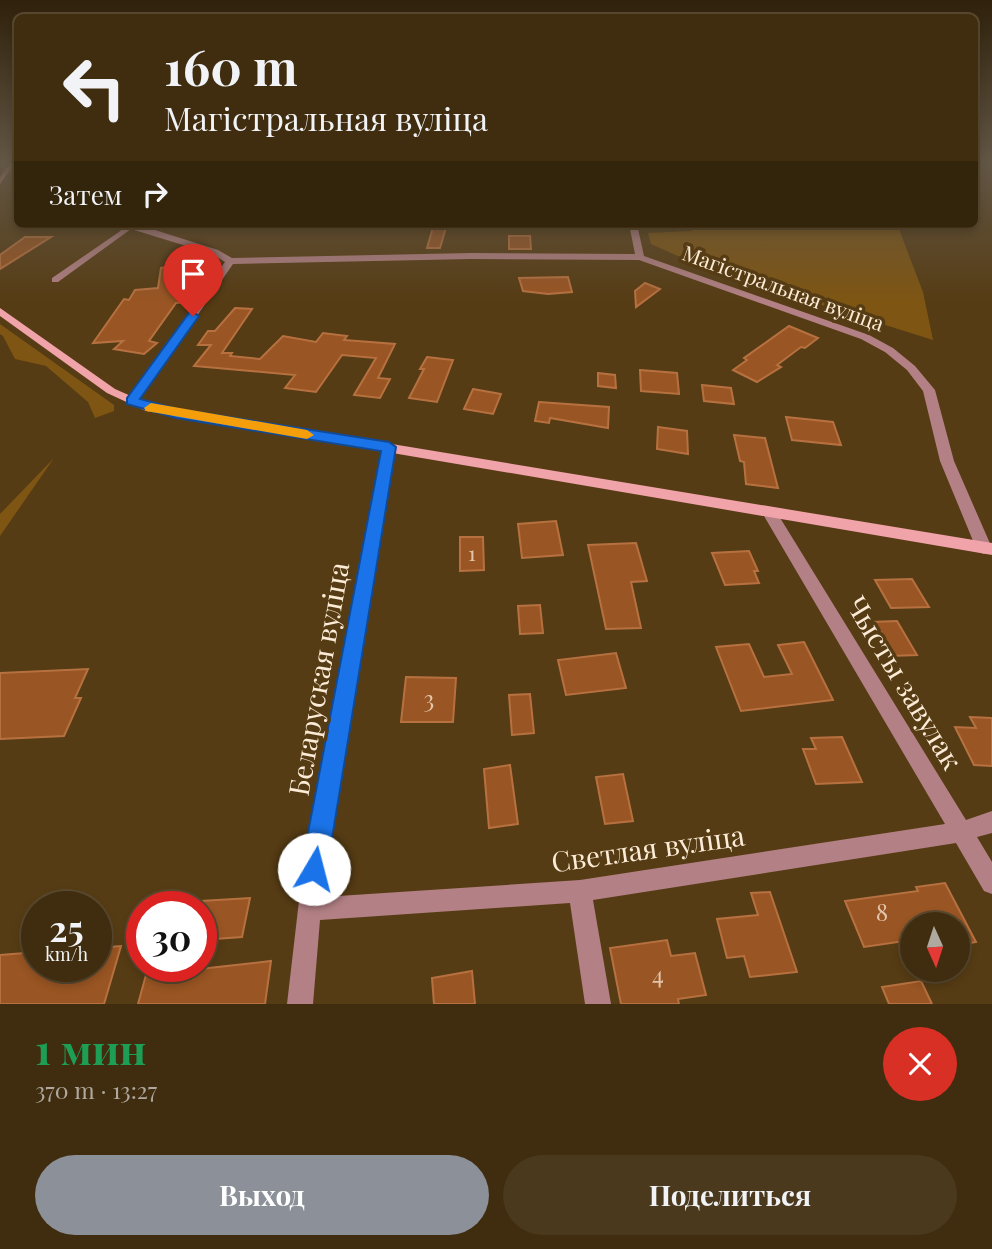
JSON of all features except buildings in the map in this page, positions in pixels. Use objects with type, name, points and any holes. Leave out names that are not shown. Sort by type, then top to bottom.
[{"type":"street","points":[[55,280],[127,228]]},
{"type":"street","points":[[132,401],[230,261],[215,252],[140,228]]},
{"type":"street","points":[[634,228],[640,257]]},
{"type":"street","name":"Магістральная вуліца","points":[[230,261],[471,256],[640,257],[865,337],[889,350],[911,368],[929,390],[947,461],[988,549]]},
{"type":"street","name":"Магістральная вуліца","points":[[0,312],[111,391],[132,401],[176,414],[389,447],[988,549]]},
{"type":"street","name":"Беларуская вуліца","points":[[300,1004],[316,849],[389,447]]},
{"type":"street","name":"Чысты завулак","points":[[769,512],[992,883]]},
{"type":"street","name":"Светлая вуліца","points":[[310,909],[580,891],[960,832],[992,822]]},
{"type":"street","points":[[580,891],[598,1004]]},
{"type":"shaded area","points":[[694,228],[899,228],[923,292],[933,340],[707,269],[651,244],[648,233],[691,231]]},
{"type":"shaded area","points":[[0,324],[114,405],[114,411],[95,418],[88,402],[46,366],[15,359],[0,334]]},
{"type":"shaded area","points":[[54,458],[0,536],[0,514]]},
{"type":"slow traffic","points":[[151,408],[307,435]]},
{"type":"route","points":[[193,316],[132,401],[176,414],[389,447],[314,869]]}]
